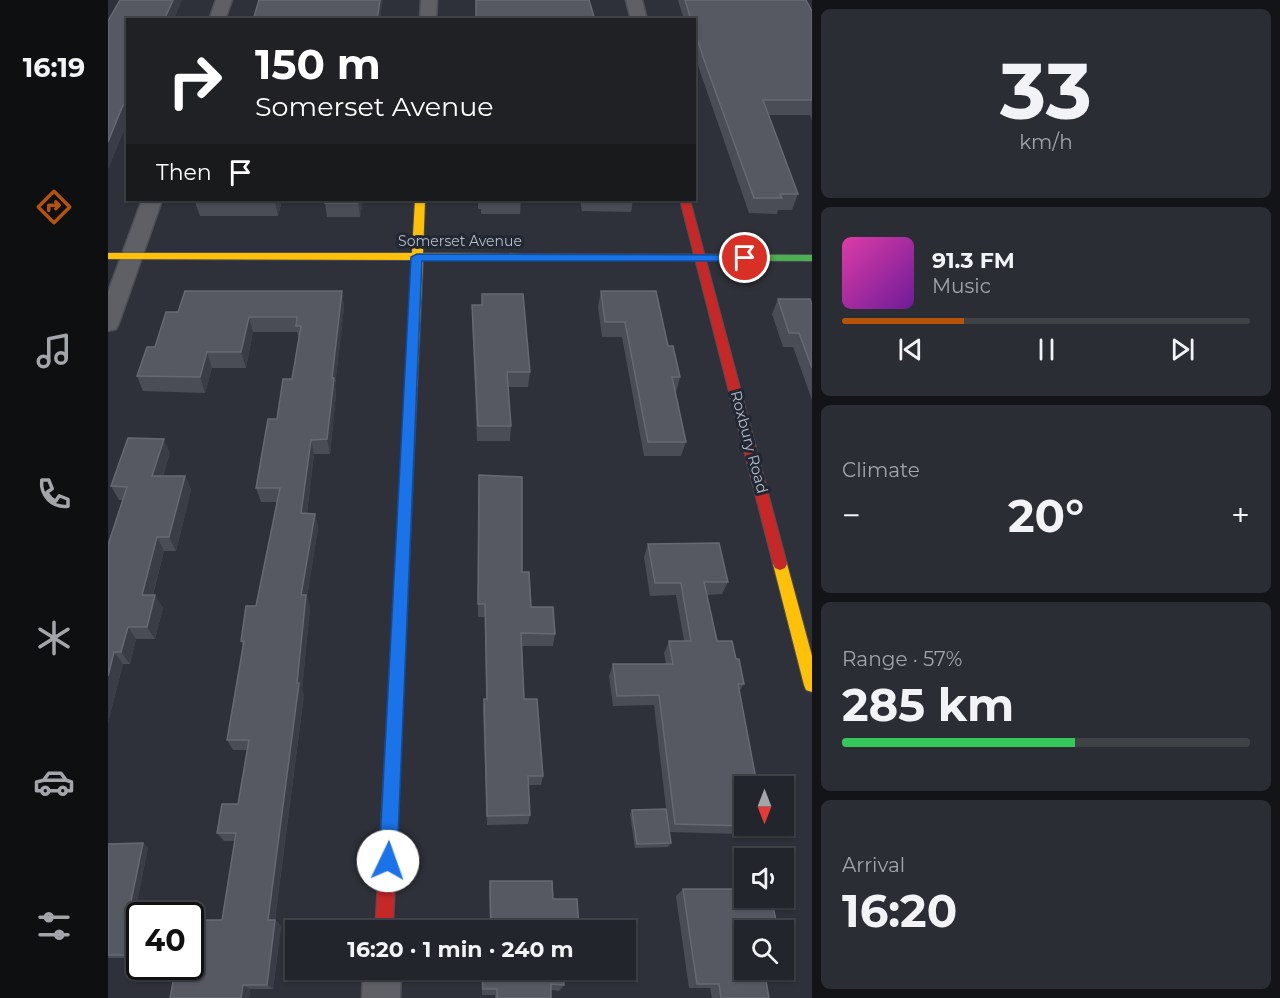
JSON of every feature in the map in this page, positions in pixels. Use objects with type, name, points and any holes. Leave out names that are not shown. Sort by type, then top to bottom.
[{"type":"street","points":[[218,18],[224,0]]},
{"type":"street","points":[[428,18],[429,0]]},
{"type":"street","points":[[634,0],[638,18]]},
{"type":"street","points":[[108,323],[152,201]]},
{"type":"street","points":[[384,920],[420,201]]},
{"type":"street","name":"Roxbury Road","points":[[685,201],[812,685]]},
{"type":"street","name":"Somerset Avenue","points":[[108,256],[812,258]]},
{"type":"street","points":[[381,998],[382,980]]},
{"type":"building","points":[[120,0],[173,0],[165,18],[126,18],[126,105],[123,105],[108,142],[108,21]]},
{"type":"building","points":[[259,0],[380,0],[377,18],[254,18]]},
{"type":"building","points":[[476,0],[589,0],[594,18],[476,18]]},
{"type":"building","points":[[685,0],[806,0],[812,11],[812,100],[763,100],[798,194],[780,194],[782,198],[754,198],[703,57],[696,35],[696,18],[690,18]]},
{"type":"building","points":[[196,201],[275,201],[275,202]]},
{"type":"building","points":[[326,201],[359,201],[358,203],[325,203]]},
{"type":"building","points":[[185,291],[342,291],[327,439],[311,440],[301,513],[315,514],[301,595],[306,595],[297,683],[299,683],[268,920],[275,920],[267,985],[243,985],[241,998],[170,998],[173,980],[204,980],[204,920],[222,920],[236,833],[217,833],[222,804],[238,804],[249,740],[227,740],[244,641],[241,641],[246,606],[256,606],[280,488],[256,488],[268,419],[277,419],[283,379],[292,379],[301,326],[296,326],[297,317],[249,317],[241,352],[207,352],[200,377],[137,376],[147,347],[155,347],[166,312],[178,312]]},
{"type":"building","points":[[601,291],[656,291],[668,346],[673,346],[680,377],[672,377],[686,442],[648,442],[625,322],[605,322]]},
{"type":"building","points":[[482,294],[523,294],[530,372],[507,372],[511,426],[478,426],[472,305],[482,305]]},
{"type":"building","points":[[778,299],[810,299],[812,305],[812,368],[799,333],[789,333]]},
{"type":"building","points":[[128,438],[164,439],[152,476],[185,476],[169,537],[157,537],[142,595],[155,595],[147,627],[128,627],[121,652],[114,652],[108,676],[108,545],[127,487],[111,486]]},
{"type":"building","points":[[479,475],[522,477],[522,572],[529,572],[531,607],[553,607],[555,634],[521,633],[524,699],[537,699],[543,776],[528,776],[530,815],[487,816],[484,699],[487,699],[485,604],[478,604]]},
{"type":"building","points":[[719,543],[728,582],[704,582],[717,641],[732,641],[736,659],[739,659],[744,684],[738,684],[755,776],[734,776],[734,826],[675,824],[659,695],[617,696],[613,664],[673,664],[669,641],[691,641],[681,583],[655,583],[648,544]]},
{"type":"building","points":[[666,809],[671,843],[637,844],[632,810]]},
{"type":"building","points":[[143,843],[131,902],[126,902],[126,955],[108,955],[108,844]]},
{"type":"building","points":[[490,881],[552,881],[553,899],[577,899],[578,920],[491,920]]},
{"type":"building","points":[[683,889],[734,889],[734,908],[773,908],[776,920],[734,920],[734,980],[766,980],[769,998],[721,998],[719,984],[697,984]]},
{"type":"building","points":[[483,980],[564,980],[564,985],[551,984],[551,998],[497,998],[497,989],[483,989]]},
{"type":"traffic: fast","points":[[522,257],[812,258]]},
{"type":"traffic: slow","points":[[408,453],[420,201]]},
{"type":"traffic: slow","points":[[108,256],[522,257]]},
{"type":"traffic: slow","points":[[780,564],[812,685]]},
{"type":"traffic: jam","points":[[685,201],[780,564]]},
{"type":"traffic: jam","points":[[385,920],[408,453]]},
{"type":"route","points":[[388,861],[417,257],[745,258]]}]
